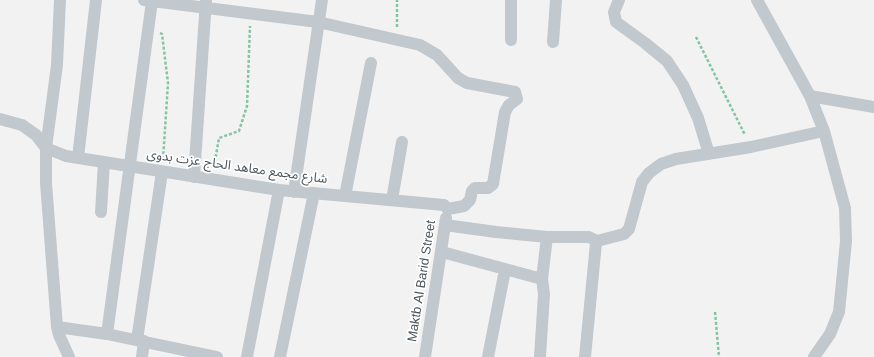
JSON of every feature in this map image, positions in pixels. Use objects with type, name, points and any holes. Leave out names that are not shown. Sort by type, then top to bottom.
[{"type":"street","points":[[60,0],[57,65],[46,148],[46,183],[57,327],[61,342],[69,357]]},
{"type":"street","points":[[78,158],[96,0]]},
{"type":"street","points":[[107,334],[131,166],[148,30],[148,0],[251,6],[420,45],[437,55],[458,78],[467,83],[517,94],[517,99],[509,105],[505,112],[493,184],[488,188],[475,188],[472,191],[470,200],[464,206],[448,209]]},
{"type":"street","points":[[294,192],[322,0]]},
{"type":"street","points":[[511,0],[511,40]]},
{"type":"street","points":[[553,42],[556,0]]},
{"type":"street","points":[[619,0],[614,12],[616,22],[667,61],[684,85],[698,118],[708,154]]},
{"type":"street","points":[[757,0],[810,96],[824,131],[845,208],[846,241],[838,312],[830,334],[814,357]]},
{"type":"street","points":[[194,177],[206,4]]},
{"type":"street","points":[[345,196],[372,63]]},
{"type":"street","points":[[810,96],[874,107]]},
{"type":"street","points":[[0,119],[22,125],[36,135],[46,148]]},
{"type":"street","points":[[445,225],[547,237],[589,237],[597,241],[624,234],[629,229],[642,182],[649,173],[661,164],[676,159],[751,147],[824,131]]},
{"type":"street","points":[[392,200],[402,142]]},
{"type":"street","name":"شارع مجمع معاهد الحاج عزت بدوى","points":[[46,148],[66,156],[279,190],[444,205],[448,209]]},
{"type":"street","points":[[101,212],[104,162]]},
{"type":"street","points":[[142,357],[141,341],[162,172]]},
{"type":"street","points":[[247,357],[279,190]]},
{"type":"street","points":[[280,357],[314,193]]},
{"type":"street","name":"Maktb Al Barid Street","points":[[425,357],[448,209]]},
{"type":"street","points":[[540,357],[544,294],[542,279],[547,237]]},
{"type":"street","points":[[585,357],[597,241]]},
{"type":"street","points":[[442,252],[542,279]]},
{"type":"street","points":[[488,357],[505,270]]},
{"type":"street","points":[[57,327],[107,334],[192,354],[217,357]]},
{"type":"path","points":[[212,179],[219,138],[239,131],[247,106],[251,6]]},
{"type":"path","points":[[148,30],[162,34],[168,83],[162,172]]},
{"type":"path","points":[[696,37],[751,147]]},
{"type":"path","points":[[716,312],[719,357]]}]
